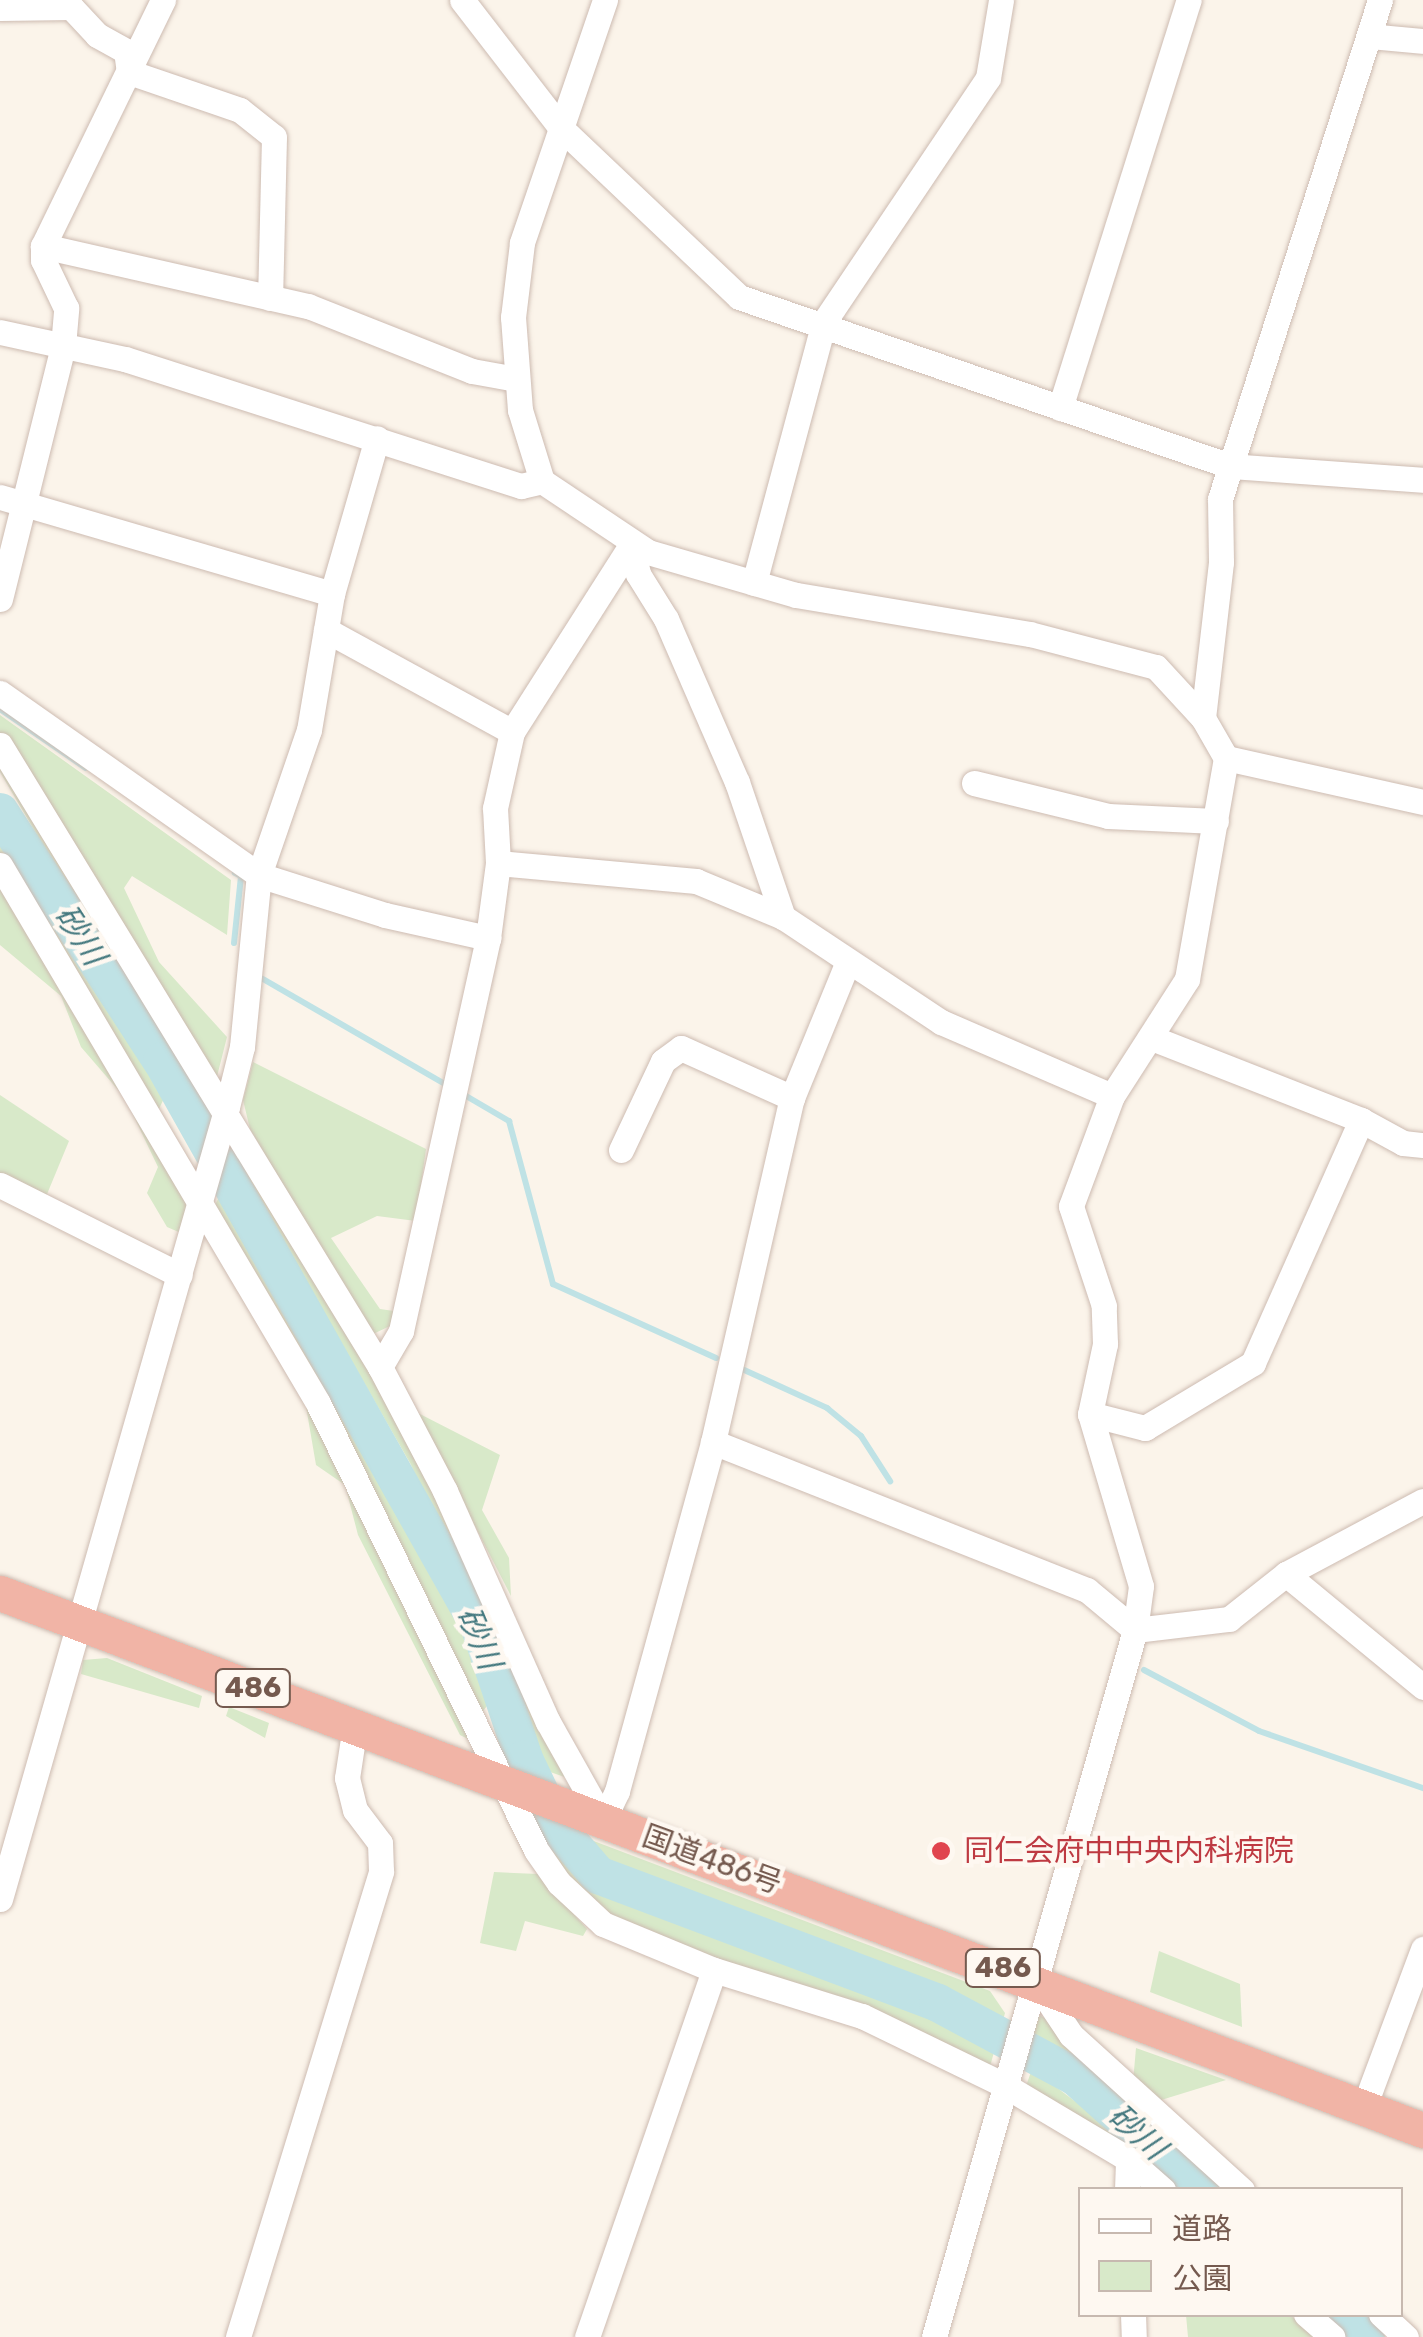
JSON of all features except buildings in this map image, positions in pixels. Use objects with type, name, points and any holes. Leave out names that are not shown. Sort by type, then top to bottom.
[{"type":"highway","name":"国道486号","points":[[0,1594],[507,1782],[1030,1994],[1423,2130]]},
{"type":"street","points":[[0,599],[12,500],[62,346],[66,308],[43,260],[43,246],[163,0]]},
{"type":"street","points":[[462,0],[561,128],[739,297],[824,322],[1230,466],[1423,480]]},
{"type":"street","points":[[605,0],[522,244],[513,317],[516,379],[542,481],[631,545],[754,583],[1030,634],[1156,667],[1203,718],[1226,758],[1187,978],[1112,1096],[1071,1206],[1104,1306],[1105,1344],[1090,1414],[1141,1586],[1135,1630],[934,2337]]},
{"type":"street","points":[[754,583],[824,322],[988,78],[1001,0]]},
{"type":"street","points":[[1060,408],[1190,0]]},
{"type":"street","points":[[1203,718],[1221,562],[1220,499],[1380,0]]},
{"type":"street","points":[[0,8],[73,4],[98,35],[126,51],[129,72]]},
{"type":"street","points":[[1369,36],[1423,41]]},
{"type":"street","points":[[129,72],[240,110],[274,136],[270,298]]},
{"type":"street","points":[[43,246],[270,298],[472,370],[516,379]]},
{"type":"street","points":[[0,332],[62,346],[376,438],[521,486],[542,481]]},
{"type":"street","points":[[0,1898],[227,1107],[242,1047],[259,875],[308,730],[332,594],[376,438]]},
{"type":"street","points":[[12,500],[332,594]]},
{"type":"street","points":[[380,1367],[401,1332],[488,938],[498,863],[495,808],[512,732],[631,545]]},
{"type":"street","points":[[631,545],[638,574],[666,619],[737,782],[783,917]]},
{"type":"street","points":[[326,630],[512,732]]},
{"type":"street","points":[[0,693],[259,875],[385,916],[488,938]]},
{"type":"street","points":[[0,745],[227,1107],[380,1367],[445,1491],[592,1816],[617,1791],[713,1442],[792,1098],[848,964]]},
{"type":"street","points":[[1226,758],[1423,802]]},
{"type":"street","points":[[974,782],[1108,816],[1216,820]]},
{"type":"street","points":[[498,863],[696,882],[783,917],[848,964],[941,1022],[1112,1096]]},
{"type":"street","points":[[0,865],[186,1177],[199,1211],[318,1403],[544,1861],[602,1924],[714,1970],[862,2016],[1004,2084],[1128,2159],[1160,2187]]},
{"type":"street","points":[[1152,1038],[1362,1120],[1403,1143],[1423,1145]]},
{"type":"street","points":[[621,1150],[663,1062],[681,1048],[792,1098]]},
{"type":"street","points":[[1090,1414],[1144,1428],[1254,1363],[1362,1120]]},
{"type":"street","points":[[0,1185],[180,1274]]},
{"type":"street","points":[[713,1442],[1087,1590],[1135,1630],[1228,1619],[1286,1574],[1423,1501]]},
{"type":"street","points":[[1286,1574],[1423,1687]]},
{"type":"street","points":[[238,2337],[381,1870],[380,1843],[355,1810],[348,1778],[355,1726]]},
{"type":"street","points":[[1364,2107],[1423,1949]]},
{"type":"street","points":[[588,2337],[714,1970]]},
{"type":"street","points":[[1030,1994],[1239,2187]]},
{"type":"street","points":[[1127,2187],[1128,2159]]},
{"type":"street","points":[[1309,2317],[1332,2337]]},
{"type":"street","points":[[1384,2317],[1406,2337]]},
{"type":"green space","points":[[0,715],[231,880],[227,935],[132,876],[124,888],[159,962],[227,1037],[209,1108],[175,1070],[0,772]]},
{"type":"green space","points":[[0,834],[167,1092],[158,1111],[190,1205],[181,1233],[167,1227],[147,1193],[158,1167],[125,1098],[81,1047],[61,996],[0,945]]},
{"type":"green space","points":[[253,1062],[426,1149],[416,1221],[377,1216],[331,1238],[380,1309],[394,1311],[390,1326],[371,1335],[250,1129],[243,1100]]},
{"type":"green space","points":[[0,1095],[69,1141],[45,1199],[0,1177]]},
{"type":"green space","points":[[236,1137],[441,1497],[573,1780],[536,1767],[487,1626],[410,1463],[241,1168]]},
{"type":"green space","points":[[219,1197],[341,1398],[481,1653],[487,1706],[479,1716],[212,1211]]},
{"type":"green space","points":[[303,1389],[476,1743],[460,1735],[358,1535],[345,1485],[316,1465]]},
{"type":"green space","points":[[416,1412],[500,1455],[482,1510],[509,1558],[511,1596]]},
{"type":"green space","points":[[107,1658],[202,1696],[199,1708],[81,1674],[83,1660]]},
{"type":"green space","points":[[229,1707],[269,1723],[265,1738],[226,1716]]},
{"type":"green space","points":[[533,1818],[990,1991],[1005,2013],[989,2070],[612,1919],[567,1882]]},
{"type":"green space","points":[[494,1872],[538,1874],[587,1929],[583,1936],[525,1921],[516,1951],[480,1943]]},
{"type":"green space","points":[[1159,1951],[1240,1984],[1242,2027],[1150,1992]]},
{"type":"green space","points":[[1036,2014],[1050,2020],[1233,2187],[1214,2187],[1093,2078],[1030,2044]]},
{"type":"green space","points":[[1136,2048],[1226,2080],[1158,2101],[1133,2082]]},
{"type":"green space","points":[[1032,2069],[1188,2187],[1172,2187],[1026,2086]]},
{"type":"green space","points":[[1186,2317],[1292,2317],[1315,2337],[1188,2337]]},
{"type":"waterway","points":[[0,709],[86,768]]},
{"type":"waterway","name":"砂川","points":[[0,812],[162,1061],[479,1625],[524,1759],[556,1826],[598,1875],[938,2003],[1076,2077],[1199,2187]]},
{"type":"waterway","points":[[234,943],[241,876],[235,873]]},
{"type":"waterway","points":[[263,979],[450,1087]]},
{"type":"waterway","points":[[461,1093],[509,1121],[553,1284],[716,1358]]},
{"type":"waterway","points":[[742,1369],[827,1408],[861,1436],[890,1481]]},
{"type":"waterway","points":[[1144,1670],[1259,1731],[1423,1788]]},
{"type":"waterway","name":"砂川","points":[[1344,2317],[1366,2337]]},
{"type":"place","name":"同仁会府中中央内科病院","points":[[941,1851]]}]
